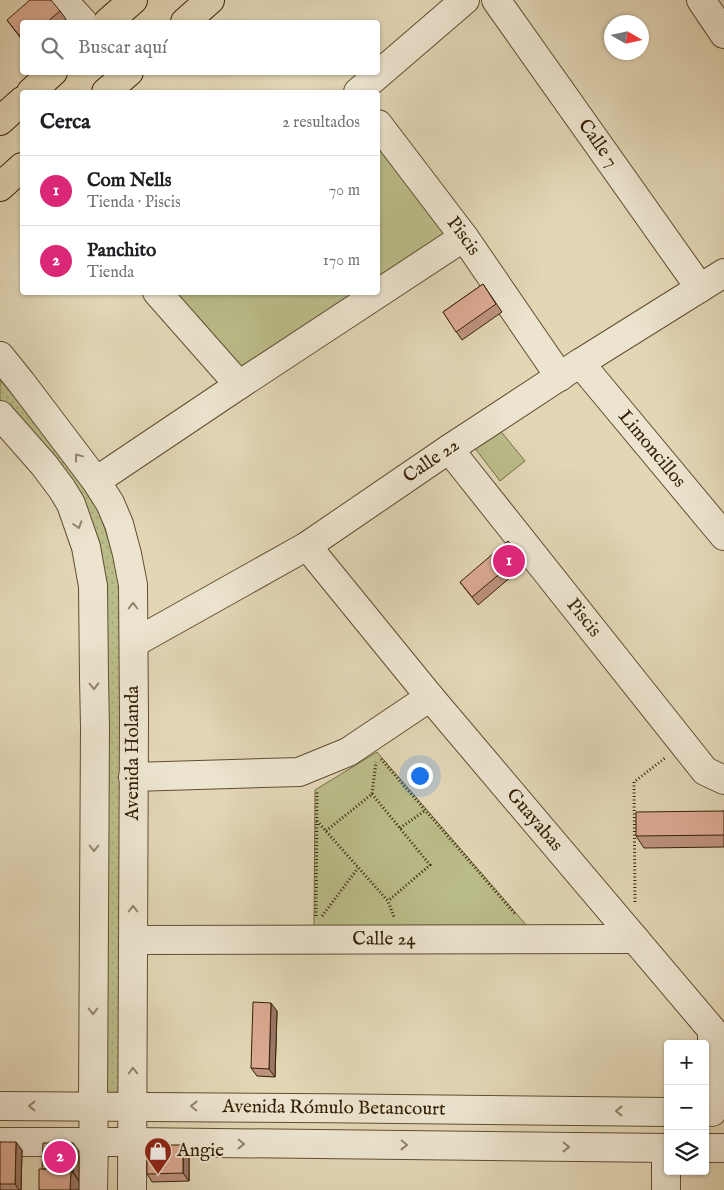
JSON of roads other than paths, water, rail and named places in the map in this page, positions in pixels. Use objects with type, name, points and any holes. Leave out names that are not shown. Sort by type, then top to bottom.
[{"type":"main road","points":[[110,20],[133,0]]},
{"type":"main road","points":[[187,20],[210,0]]},
{"type":"main road","points":[[34,90],[50,75]]},
{"type":"main road","points":[[108,90],[126,75]]},
{"type":"main road","points":[[0,121],[20,103]]},
{"type":"main road","points":[[0,187],[20,169]]},
{"type":"street","points":[[63,0],[81,20]]},
{"type":"street","points":[[380,73],[465,0]]},
{"type":"street","name":"Calle 7","points":[[496,0],[717,280]]},
{"type":"street","points":[[701,0],[724,34]]},
{"type":"street","points":[[360,90],[378,75]]},
{"type":"street","name":"Piscis","points":[[380,127],[464,237],[570,370]]},
{"type":"street","points":[[380,292],[464,237]]},
{"type":"street","name":"Calle 22","points":[[134,643],[308,546],[449,449],[570,370],[717,280]]},
{"type":"street","points":[[160,295],[239,385]]},
{"type":"street","points":[[96,481],[376,295]]},
{"type":"street","name":"Avenida Holanda","points":[[0,356],[96,481],[110,503],[127,554],[133,586],[132,1190]]},
{"type":"street","name":"Limoncillos","points":[[570,370],[724,536]]},
{"type":"street","name":"Avenida Holanda","points":[[0,416],[44,465],[71,504],[86,547],[93,586],[95,737],[93,1190]]},
{"type":"street","name":"Piscis","points":[[449,449],[683,744],[706,771],[724,780]]},
{"type":"street","name":"Guayabas","points":[[308,546],[430,697],[712,1030],[714,1112]]},
{"type":"street","points":[[133,776],[299,772],[348,752],[430,697]]},
{"type":"street","name":"Calle 24","points":[[133,940],[635,939]]},
{"type":"street","name":"Avenida Rómulo Betancourt","points":[[0,1106],[664,1112]]},
{"type":"street","name":"Avenida Rómulo Betancourt","points":[[0,1142],[664,1148]]},
{"type":"street","points":[[709,1148],[724,1148]]},
{"type":"street","points":[[666,1175],[666,1190]]},
{"type":"place","name":"Com Nells","points":[[509,561]]},
{"type":"place","name":"Panchito","points":[[60,1157]]},
{"type":"place","name":"Angie","points":[[158,1175]]}]
